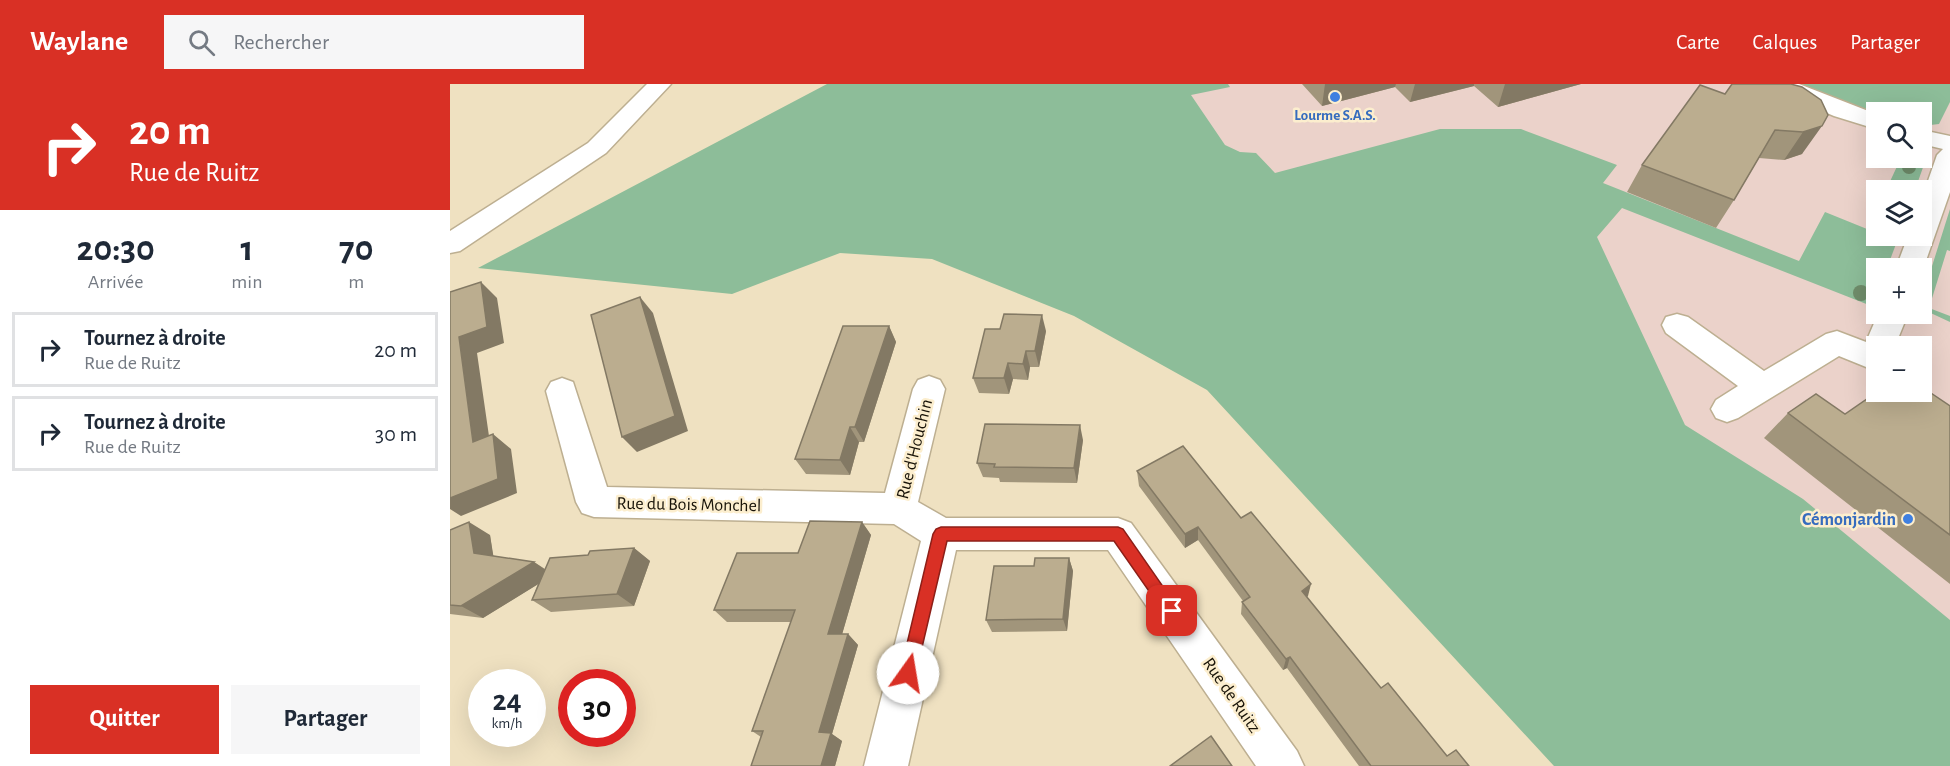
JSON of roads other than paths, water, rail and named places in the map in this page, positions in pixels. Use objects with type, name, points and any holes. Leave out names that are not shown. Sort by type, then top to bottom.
[{"type":"street","points":[[1779,84],[1866,118]]},
{"type":"street","points":[[450,244],[597,148],[671,88]]},
{"type":"street","points":[[1932,139],[1950,143]]},
{"type":"street","points":[[1914,258],[1950,154]]},
{"type":"street","points":[[1677,325],[1762,387]]},
{"type":"street","points":[[1727,409],[1837,342],[1866,355]]},
{"type":"street","name":"Rue d'Houchin","points":[[928,389],[899,509],[941,534]]},
{"type":"street","name":"Rue du Bois Monchel","points":[[562,391],[594,502],[899,509]]},
{"type":"street","points":[[886,766],[941,534]]},
{"type":"street","name":"Rue de Ruitz","points":[[941,534],[1118,534],[1282,766]]},
{"type":"place","name":"Lourme S.A.S.","points":[[1335,97]]},
{"type":"place","name":"Cémonjardin","points":[[1908,519]]}]
